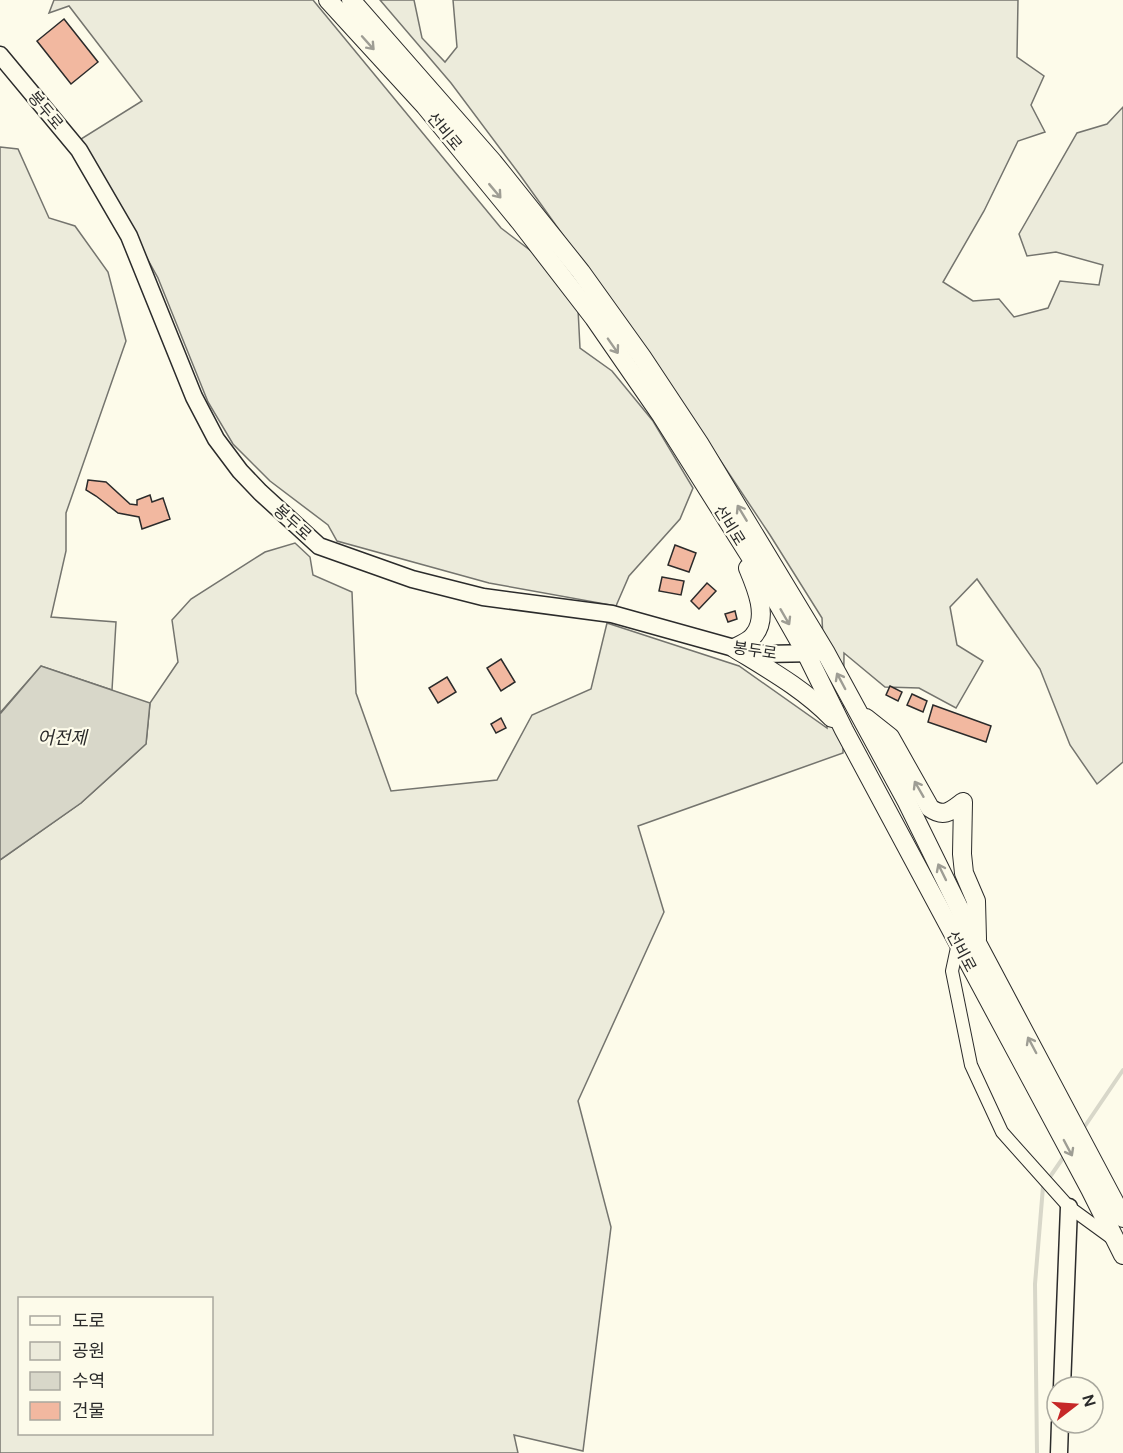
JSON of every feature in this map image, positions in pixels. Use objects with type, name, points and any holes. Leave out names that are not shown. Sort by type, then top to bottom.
[{"type":"main road","name":"선비로","points":[[328,0],[424,106],[520,222],[594,318],[661,414],[806,653],[844,730],[958,943],[1052,1101]]},
{"type":"main road","name":"선비로","points":[[351,0],[493,162],[587,282],[699,443],[826,653],[907,802],[1052,1101]]},
{"type":"main road","name":"봉두로","points":[[0,55],[79,150],[129,236],[194,398],[216,439],[240,471],[260,492],[319,546],[412,579],[483,597],[612,614],[763,654],[826,653]]},
{"type":"main road","points":[[736,535],[761,609],[759,626],[753,637],[734,648],[795,685],[844,730]]},
{"type":"main road","points":[[859,713],[890,737],[930,808],[938,814],[947,814],[963,802],[962,854],[964,873],[976,901],[977,944]]},
{"type":"main road","points":[[1052,1101],[1095,1182],[1119,1247]]},
{"type":"main road","points":[[1095,1182],[1123,1218]]},
{"type":"main road","points":[[1062,1375],[1069,1207]]},
{"type":"main road","points":[[1059,1453],[1060,1435]]},
{"type":"street","points":[[958,943],[952,971],[971,1065],[1002,1132],[1069,1207],[1119,1247]]},
{"type":"green space","points":[[54,0],[313,0],[501,228],[535,254],[578,309],[580,348],[612,371],[653,421],[693,488],[680,519],[629,576],[616,606],[489,583],[337,541],[328,525],[270,481],[233,444],[208,402],[158,278],[81,139],[142,101],[69,6],[49,13]]},
{"type":"green space","points":[[380,0],[414,0],[422,38],[445,62],[457,47],[453,0],[1018,0],[1017,57],[1044,76],[1031,105],[1045,132],[1018,141],[984,211],[943,282],[973,301],[999,299],[1014,317],[1048,308],[1060,281],[1099,285],[1103,265],[1056,252],[1027,256],[1019,234],[1077,133],[1107,124],[1123,107],[1123,762],[1097,784],[1070,745],[1040,669],[977,579],[950,607],[957,645],[983,661],[956,708],[919,688],[885,687],[844,653],[843,753],[638,826],[664,912],[578,1101],[611,1227],[583,1451],[514,1435],[518,1453],[0,1453],[0,860],[81,803],[146,744],[150,703],[178,662],[172,620],[191,599],[265,552],[295,543],[310,557],[313,575],[352,592],[356,693],[391,791],[497,780],[532,715],[591,689],[607,623],[739,666],[827,728],[822,618],[770,535],[666,379],[451,83]]},
{"type":"green space","points":[[0,147],[18,149],[49,218],[75,226],[108,272],[126,341],[66,513],[66,551],[51,617],[116,622],[112,690],[41,666],[0,713]]},
{"type":"water","name":"어전제","points":[[41,666],[150,703],[146,744],[81,803],[0,860],[0,714]]},
{"type":"building","points":[[64,19],[98,62],[71,84],[37,41]]},
{"type":"building","points":[[88,480],[106,482],[130,504],[137,505],[137,500],[150,495],[152,502],[163,498],[170,519],[142,529],[139,517],[118,513],[86,490]]},
{"type":"building","points":[[675,545],[696,553],[689,572],[668,565]]},
{"type":"building","points":[[662,577],[684,581],[681,595],[659,591]]},
{"type":"building","points":[[707,583],[716,591],[699,609],[691,601]]},
{"type":"building","points":[[735,611],[737,619],[728,622],[725,614]]},
{"type":"building","points":[[501,659],[515,682],[501,691],[487,668]]},
{"type":"building","points":[[447,677],[456,692],[438,703],[429,688]]},
{"type":"building","points":[[890,686],[902,692],[898,701],[886,695]]},
{"type":"building","points":[[912,694],[927,701],[923,712],[907,705]]},
{"type":"building","points":[[933,705],[991,726],[986,742],[928,722]]},
{"type":"building","points":[[501,718],[506,728],[496,733],[491,724]]},
{"type":"waterway","points":[[1083,1129],[1123,1070]]},
{"type":"waterway","points":[[1037,1453],[1035,1284],[1043,1187],[1065,1155]]}]
